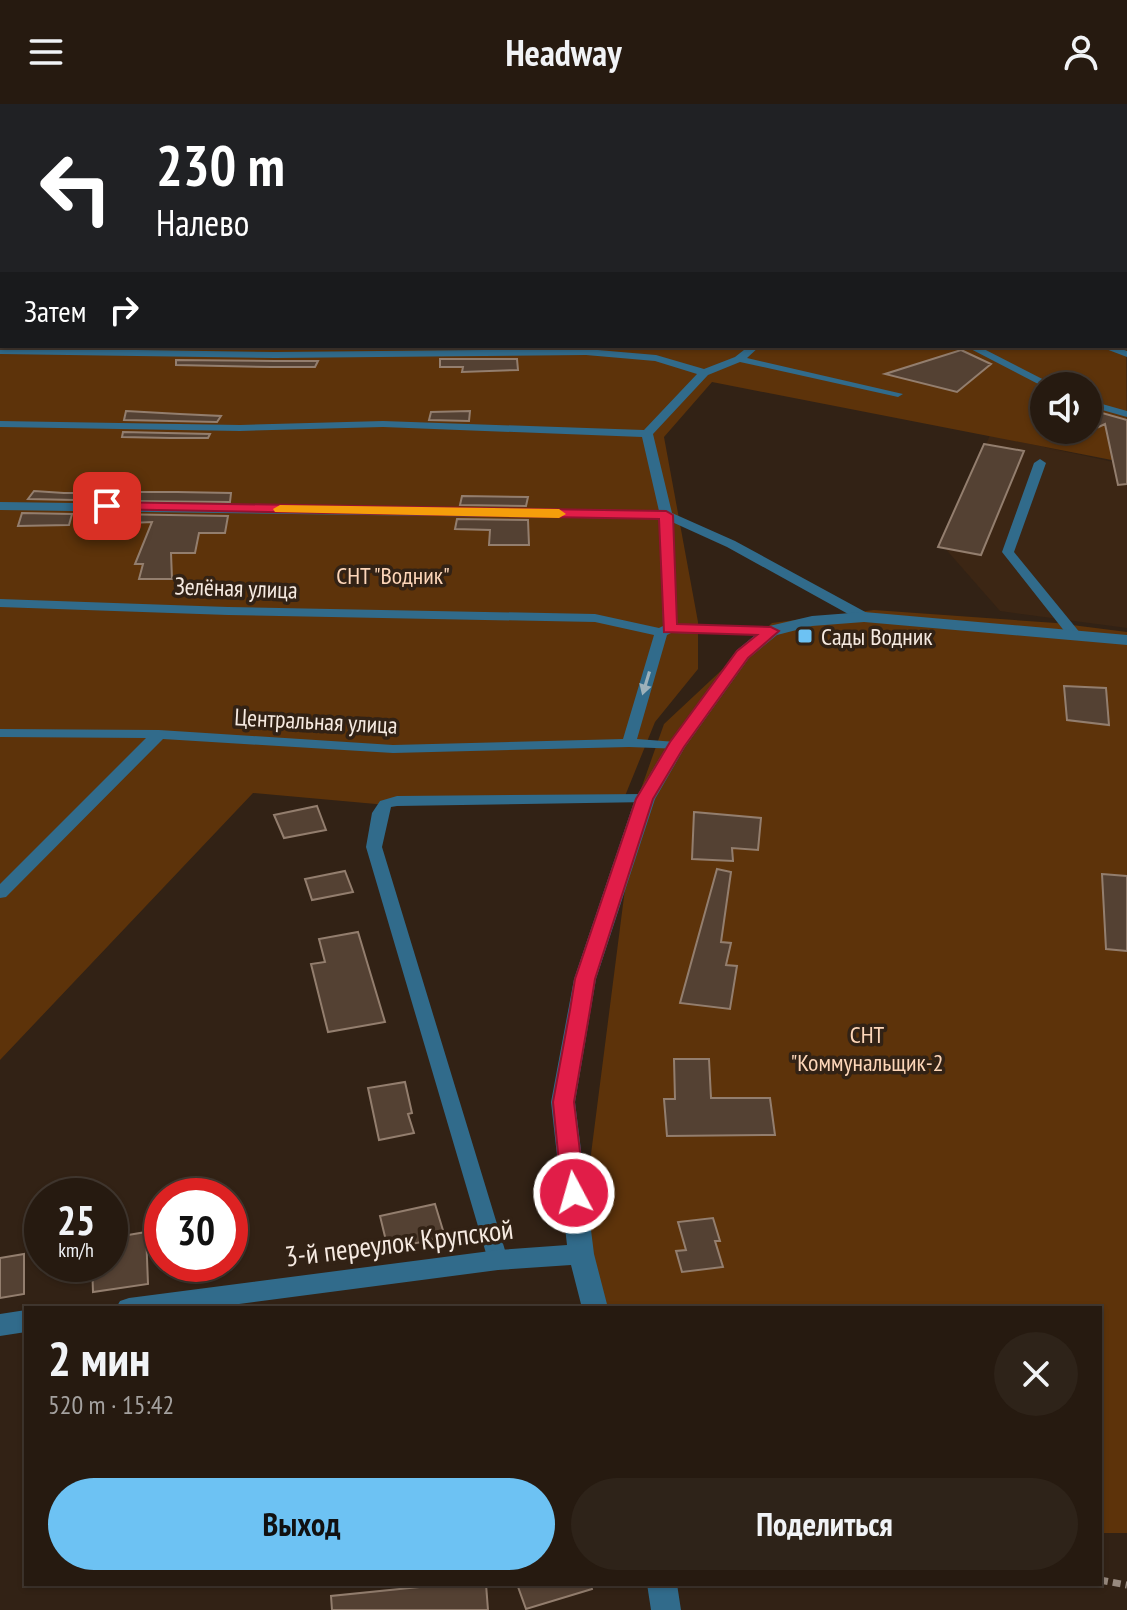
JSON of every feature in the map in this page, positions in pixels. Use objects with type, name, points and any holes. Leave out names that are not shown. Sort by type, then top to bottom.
[{"type":"street","points":[[594,1306],[581,1254],[563,1102],[585,979],[645,799],[676,746],[743,654],[771,631],[812,621],[864,617],[1127,640]]},
{"type":"street","name":"3-й переулок Крупской","points":[[144,1306],[498,1260],[581,1254]]},
{"type":"street","points":[[0,1325],[24,1321]]},
{"type":"street","points":[[662,1586],[666,1610]]},
{"type":"lane","points":[[0,424],[240,428],[383,424],[647,434],[704,373],[739,359],[753,348]]},
{"type":"lane","points":[[974,348],[1030,376]]},
{"type":"lane","points":[[0,351],[275,355],[588,349],[656,358],[704,373]]},
{"type":"lane","points":[[739,359],[898,394]]},
{"type":"lane","points":[[1102,407],[1127,414]]},
{"type":"lane","points":[[629,743],[666,631],[666,515],[647,434]]},
{"type":"lane","points":[[1040,463],[1008,552],[1074,634]]},
{"type":"lane","points":[[0,506],[666,515],[731,544],[864,617]]},
{"type":"lane","name":"Зелёная улица","points":[[0,603],[595,618],[666,631],[771,631]]},
{"type":"lane","name":"Центральная улица","points":[[0,733],[159,734],[393,749],[629,743],[676,746]]},
{"type":"lane","points":[[1,891],[159,734]]},
{"type":"lane","points":[[498,1260],[374,847],[380,813],[385,804],[397,801],[645,799]]},
{"type":"path","points":[[1102,1580],[1127,1585]]},
{"type":"shaded area","points":[[990,435],[1127,465],[1127,628],[1000,611],[943,546]]},
{"type":"green space","name":"СНТ \"Водник\"","points":[[0,348],[1126,348],[1127,463],[712,382],[664,437],[698,622],[698,669],[655,722],[625,796],[387,805],[253,793],[0,1060]]},
{"type":"green space","name":"СНТ \"Коммунальщик-2","points":[[874,610],[1056,623],[1127,632],[1127,1533],[1102,1533],[1102,1306],[600,1306],[580,1240],[636,803],[664,724],[772,623]]},
{"type":"building","points":[[242,348],[322,348],[322,349]]},
{"type":"building","points":[[961,350],[991,364],[957,392],[885,374]]},
{"type":"building","points":[[440,359],[517,359],[518,370],[462,372],[463,367],[440,367]]},
{"type":"building","points":[[176,360],[318,361],[315,367],[271,367],[176,365]]},
{"type":"building","points":[[126,411],[221,416],[217,422],[124,420]]},
{"type":"building","points":[[470,411],[469,421],[429,420],[431,412]]},
{"type":"building","points":[[1102,413],[1127,420],[1127,484],[1118,485],[1105,424],[1102,425]]},
{"type":"building","points":[[123,432],[210,434],[208,438],[122,437]]},
{"type":"building","points":[[984,444],[1024,451],[981,555],[938,547]]},
{"type":"building","points":[[34,491],[77,493],[75,500],[28,499]]},
{"type":"building","points":[[113,492],[231,493],[230,502],[112,501]]},
{"type":"building","points":[[462,496],[528,497],[526,506],[460,505]]},
{"type":"building","points":[[22,513],[72,514],[69,525],[18,526]]},
{"type":"building","points":[[110,514],[228,516],[225,533],[199,533],[195,553],[171,553],[172,579],[139,579],[143,564],[135,564],[152,522],[108,524]]},
{"type":"building","points":[[457,519],[528,520],[529,545],[489,545],[490,530],[455,529]]},
{"type":"building","points":[[1064,686],[1106,688],[1109,725],[1067,720]]},
{"type":"building","points":[[317,806],[326,830],[284,838],[274,815]]},
{"type":"building","points":[[694,812],[761,818],[758,850],[732,848],[733,861],[692,859]]},
{"type":"building","points":[[717,869],[731,872],[721,942],[731,943],[726,965],[737,966],[730,1009],[680,1003]]},
{"type":"building","points":[[345,871],[353,892],[312,900],[305,879]]},
{"type":"building","points":[[1102,874],[1127,876],[1127,951],[1106,949]]},
{"type":"building","points":[[358,932],[385,1022],[328,1032],[311,964],[325,962],[319,939]]},
{"type":"building","points":[[674,1059],[709,1059],[711,1098],[770,1098],[775,1135],[667,1136],[664,1099],[675,1099]]},
{"type":"building","points":[[405,1082],[412,1113],[408,1114],[414,1133],[379,1140],[368,1088]]},
{"type":"building","points":[[435,1204],[445,1237],[388,1249],[380,1216]]},
{"type":"building","points":[[713,1218],[720,1241],[715,1241],[723,1267],[682,1272],[676,1251],[686,1250],[678,1222]]},
{"type":"building","points":[[144,1232],[144,1282],[148,1284],[93,1292],[93,1282],[128,1282],[128,1235]]},
{"type":"building","points":[[24,1254],[24,1294],[0,1298],[0,1258]]},
{"type":"building","points":[[429,1586],[486,1586],[488,1610],[332,1610],[331,1596]]},
{"type":"building","points":[[518,1586],[591,1586],[592,1589],[526,1609]]},
{"type":"slow traffic","points":[[280,509],[559,514]]},
{"type":"place","name":"Сады Водник","points":[[805,636]]},
{"type":"route","points":[[107,506],[666,515],[670,629],[771,631],[743,654],[676,746],[645,799],[585,979],[563,1102],[574,1193]]}]
